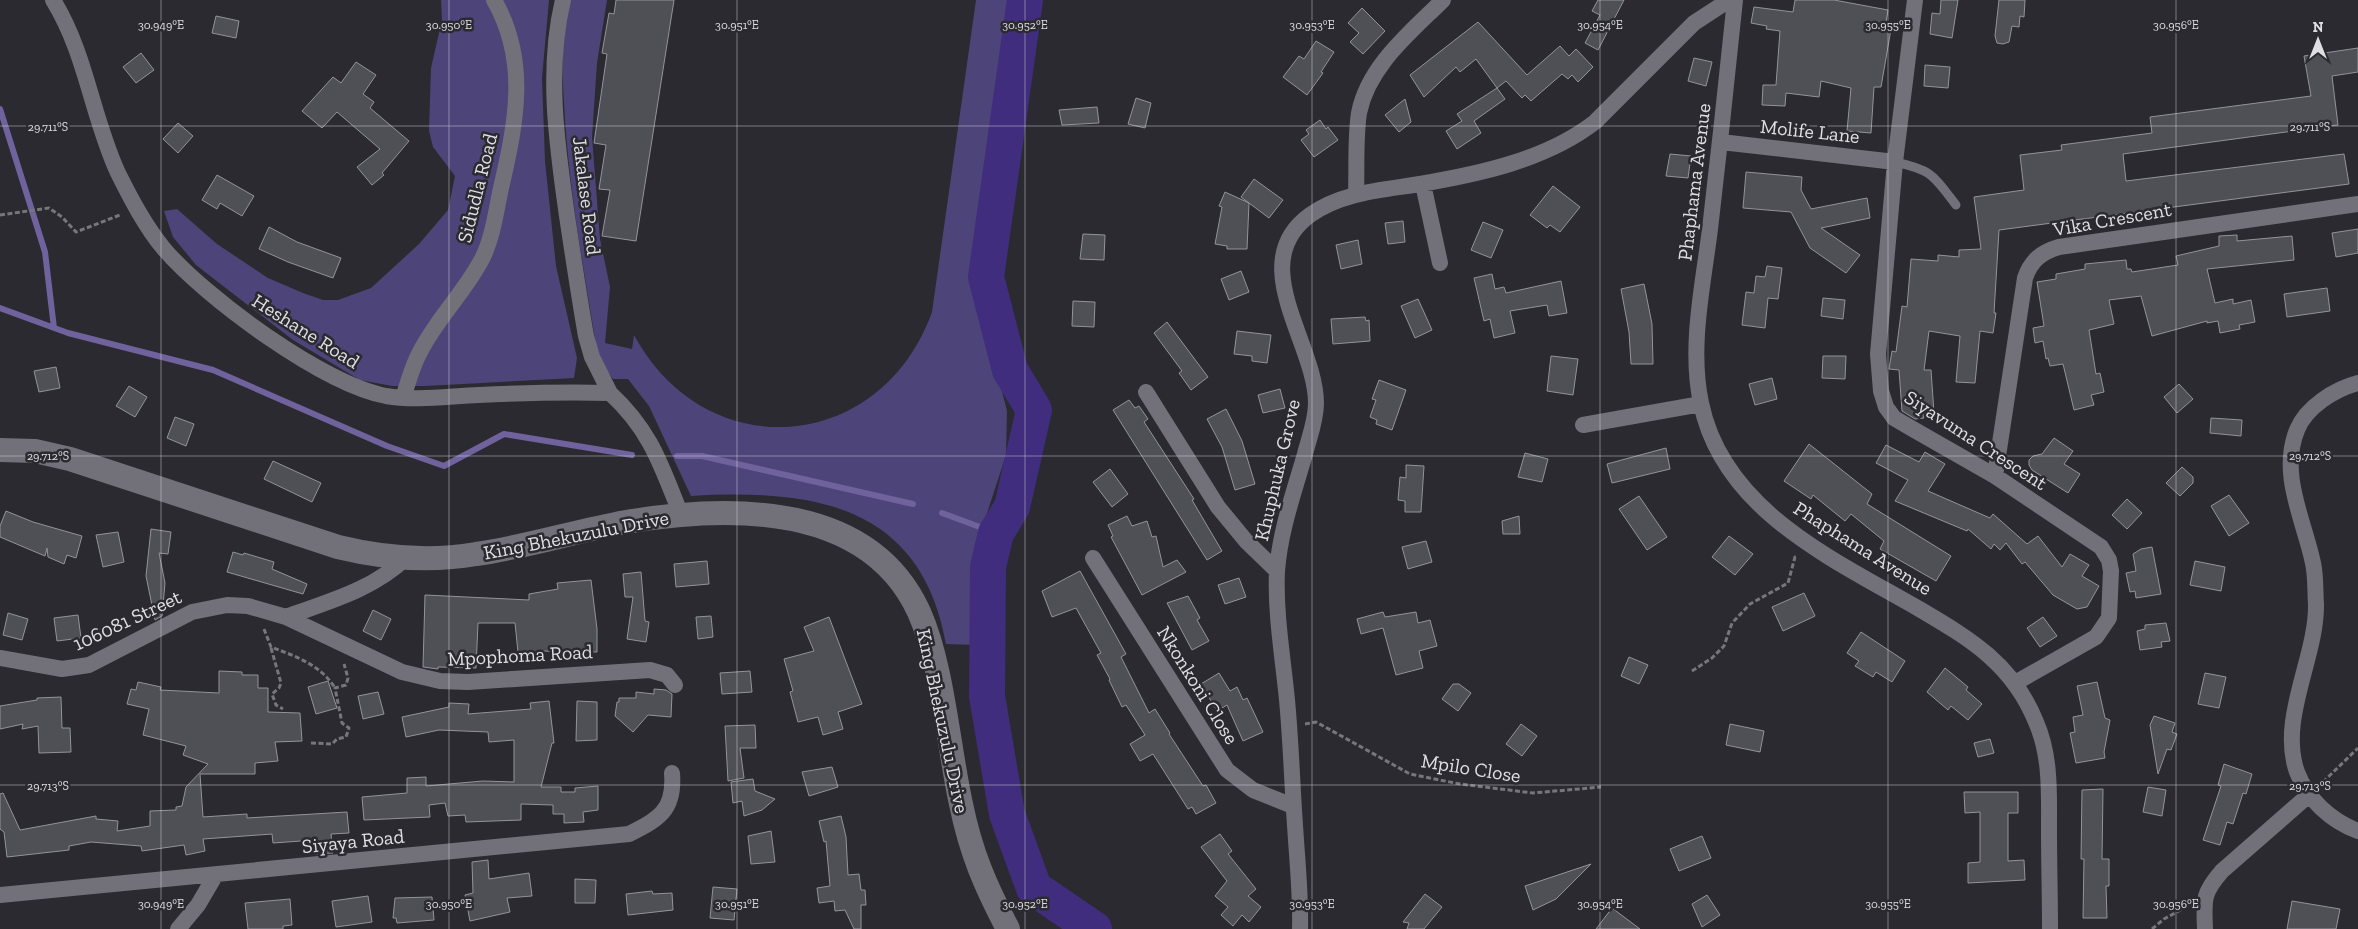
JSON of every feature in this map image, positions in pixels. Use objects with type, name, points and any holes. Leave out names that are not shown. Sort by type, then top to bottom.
[{"type":"street","name":"Heshane Road","points":[[54,0],[64,17],[82,64],[118,171],[137,208],[164,249],[210,293],[258,329],[360,390],[403,398],[551,392],[610,393]]},
{"type":"street","name":"Sidudla Road","points":[[403,398],[420,352],[482,257],[494,223],[512,137],[517,81],[509,28],[494,0]]},
{"type":"street","name":"Jakalase Road","points":[[563,0],[556,40],[554,83],[559,159],[586,336],[592,357],[610,393]]},
{"type":"street","points":[[1356,194],[1359,113],[1371,80],[1402,40],[1443,0]]},
{"type":"street","name":"Khuphuka Grove","points":[[1300,929],[1290,726],[1277,571],[1284,532],[1316,406],[1311,369],[1284,294],[1284,257],[1290,238],[1311,214],[1356,194],[1423,184],[1529,158],[1578,135],[1595,122],[1694,23],[1720,6],[1734,0]]},
{"type":"street","name":"Phaphama Avenue","points":[[1734,0],[1721,142],[1696,349],[1701,404],[1711,435],[1734,478],[1757,503],[1817,550],[1960,633],[1994,658],[2015,683],[2038,725],[2047,763],[2050,929]]},
{"type":"street","name":"Siyavuma Crescent","points":[[1915,0],[1895,162],[1878,354],[1881,391],[1886,407],[1894,418],[1995,476],[2101,547],[2109,560],[2111,570],[2109,618],[2096,637],[2015,683]]},
{"type":"street","name":"Molife Lane","points":[[1721,142],[1895,162]]},
{"type":"street","points":[[1423,184],[1440,263]]},
{"type":"street","name":"Vika Crescent","points":[[1995,476],[2025,278],[2029,266],[2038,256],[2059,247],[2358,204]]},
{"type":"street","points":[[2358,383],[2344,387],[2310,410],[2297,428],[2292,447],[2291,482],[2313,564],[2316,606],[2314,625],[2295,708],[2292,736],[2297,772],[2318,807],[2358,831]]},
{"type":"street","points":[[1146,392],[1218,507],[1246,541],[1277,571]]},
{"type":"street","points":[[610,393],[636,420],[652,444],[681,515]]},
{"type":"street","points":[[1582,425],[1701,404]]},
{"type":"street","name":"King Bhekuzulu Drive","points":[[0,450],[35,451],[70,460],[338,548],[370,555],[441,558],[476,554],[626,522],[681,515],[768,515],[824,525],[850,537],[868,548],[883,561],[907,589],[919,612],[927,636],[971,847],[983,880],[1008,929]]},
{"type":"street","points":[[286,617],[361,590],[380,580],[406,558]]},
{"type":"street","name":"Nkonkoni Close","points":[[1092,558],[1227,770],[1253,790],[1293,806]]},
{"type":"street","name":"106081 Street","points":[[0,658],[62,669],[76,668],[100,661],[154,630],[192,612],[227,605],[257,609],[286,617]]},
{"type":"street","name":"Mpophoma Road","points":[[286,617],[402,672],[440,681],[468,682],[650,670],[667,675],[675,685]]},
{"type":"street","name":"Siyaya Road","points":[[0,895],[215,876],[629,834],[662,814],[669,804],[673,788],[672,773]]},
{"type":"street","points":[[2205,929],[2204,898],[2222,872],[2310,794]]},
{"type":"street","points":[[178,929],[198,906],[215,876]]},
{"type":"lane","points":[[1895,162],[1921,168],[1931,173],[1956,205]]},
{"type":"path","points":[[0,215],[49,208],[62,216],[76,232],[81,232],[137,208]]},
{"type":"path","points":[[1692,671],[1712,658],[1724,646],[1732,623],[1750,604],[1788,583],[1795,557],[1817,550]]},
{"type":"path","points":[[257,609],[271,647],[281,683],[279,688],[272,694],[276,705],[282,709]]},
{"type":"path","points":[[271,647],[299,658],[327,675],[335,688],[342,724],[349,728],[348,733],[346,737],[337,739],[332,744],[311,743]]},
{"type":"path","points":[[335,688],[346,685],[348,678],[344,663],[351,648]]},
{"type":"path","name":"Mpilo Close","points":[[1290,726],[1316,722],[1410,774],[1533,793],[1601,788]]},
{"type":"path","points":[[2310,794],[2358,748]]},
{"type":"path","points":[[2152,929],[2164,919],[2204,898]]},
{"type":"shaded area","points":[[441,0],[549,0],[542,78],[545,161],[556,266],[577,358],[574,378],[425,386],[392,386],[360,380],[293,340],[196,265],[173,237],[164,211],[177,209],[217,244],[268,278],[303,293],[323,300],[338,300],[371,288],[419,244],[448,210],[455,176],[433,147],[429,131],[431,68],[442,20]]},
{"type":"shaded area","points":[[570,0],[607,0],[597,63],[592,137],[600,239],[610,287],[605,343],[632,349],[634,335],[665,378],[704,407],[746,424],[791,427],[834,417],[874,394],[908,359],[932,312],[976,0],[1020,0],[976,277],[977,293],[1007,411],[1006,455],[976,547],[979,645],[946,644],[933,597],[913,561],[886,534],[855,515],[819,503],[779,496],[691,496],[649,406],[628,379],[613,379],[602,365],[596,345],[581,255],[566,133],[563,51],[565,25]]},
{"type":"building","points":[[616,0],[674,0],[636,241],[602,236],[610,190],[599,189],[606,145],[594,143],[607,54],[602,53],[609,13],[614,14]]},
{"type":"building","points":[[1598,0],[1624,0],[1598,50],[1585,43],[1600,15],[1592,11]]},
{"type":"building","points":[[1795,0],[1834,0],[1888,10],[1885,28],[1891,29],[1881,87],[1874,87],[1871,133],[1847,131],[1851,88],[1821,81],[1819,97],[1786,93],[1785,106],[1762,105],[1763,85],[1776,85],[1780,31],[1766,29],[1767,26],[1751,23],[1754,7],[1793,12]]},
{"type":"building","points":[[1941,0],[1958,0],[1952,38],[1930,34],[1932,13],[1940,14]]},
{"type":"building","points":[[1999,0],[2025,0],[2024,17],[2020,16],[2019,27],[2012,26],[2009,42],[2003,44],[1997,43],[1995,36]]},
{"type":"building","points":[[1362,8],[1385,31],[1363,54],[1350,42],[1359,33],[1348,23]]},
{"type":"building","points":[[216,16],[239,21],[236,38],[212,33]]},
{"type":"building","points":[[1478,22],[1527,75],[1560,46],[1569,56],[1576,49],[1593,67],[1578,82],[1572,75],[1568,79],[1562,74],[1531,101],[1525,95],[1522,98],[1506,81],[1497,88],[1476,59],[1460,72],[1456,67],[1424,97],[1410,75]]},
{"type":"building","points":[[1316,41],[1334,52],[1321,72],[1323,73],[1307,95],[1283,77],[1299,56],[1304,59]]},
{"type":"building","points":[[2358,48],[2358,72],[2332,76],[2338,125],[2123,154],[2126,181],[2344,154],[2349,184],[1999,230],[1994,313],[1996,313],[1993,333],[1980,331],[1975,383],[1956,382],[1960,336],[1929,331],[1924,370],[1931,370],[1934,413],[1923,414],[1924,418],[1915,419],[1902,411],[1899,370],[1889,369],[1892,351],[1896,352],[1902,306],[1907,307],[1911,259],[1938,261],[1938,255],[1959,257],[1959,250],[1981,249],[1974,197],[2024,190],[2020,155],[2062,150],[2061,145],[2152,133],[2150,117],[2311,96],[2304,56]]},
{"type":"building","points":[[141,53],[154,70],[136,83],[123,67]]},
{"type":"building","points":[[1694,58],[1712,62],[1706,86],[1688,81]]},
{"type":"building","points":[[356,62],[376,75],[363,94],[374,102],[370,108],[409,141],[382,173],[384,175],[372,185],[357,167],[380,149],[337,112],[322,128],[302,111],[333,77],[341,83]]},
{"type":"building","points":[[1925,65],[1950,67],[1948,88],[1924,86]]},
{"type":"building","points":[[1497,88],[1505,99],[1474,121],[1481,133],[1457,149],[1446,131],[1462,121],[1457,114]]},
{"type":"building","points":[[1136,98],[1151,103],[1145,128],[1128,124]]},
{"type":"building","points":[[1405,99],[1411,122],[1399,132],[1385,115]]},
{"type":"building","points":[[1097,107],[1099,123],[1062,125],[1059,110]]},
{"type":"building","points":[[1320,120],[1326,129],[1328,127],[1338,140],[1314,157],[1301,140],[1309,134],[1306,130]]},
{"type":"building","points":[[178,123],[193,136],[178,153],[163,139]]},
{"type":"building","points":[[1670,154],[1691,156],[1688,178],[1666,176]]},
{"type":"building","points":[[1746,172],[1802,177],[1801,190],[1811,209],[1867,198],[1870,218],[1821,228],[1860,255],[1846,273],[1810,248],[1791,212],[1743,208]]},
{"type":"building","points":[[217,175],[254,196],[242,216],[220,203],[217,209],[202,200]]},
{"type":"building","points":[[1254,179],[1283,200],[1269,218],[1241,197]]},
{"type":"building","points":[[1553,186],[1580,207],[1560,232],[1550,225],[1547,228],[1530,215]]},
{"type":"building","points":[[1225,192],[1249,203],[1247,249],[1227,249],[1227,246],[1215,244],[1222,207],[1219,206]]},
{"type":"building","points":[[1403,221],[1405,242],[1388,244],[1385,223]]},
{"type":"building","points":[[1483,222],[1503,230],[1491,258],[1471,250]]},
{"type":"building","points":[[269,227],[297,242],[341,258],[333,278],[288,262],[259,249]]},
{"type":"building","points":[[2358,229],[2358,253],[2336,257],[2332,233]]},
{"type":"building","points":[[1083,234],[1105,235],[1104,260],[1080,259]]},
{"type":"building","points":[[2237,235],[2237,241],[2292,236],[2294,260],[2207,269],[2215,303],[2233,299],[2233,304],[2251,300],[2255,322],[2239,325],[2240,329],[2220,333],[2218,321],[2207,323],[2207,321],[2152,336],[2141,296],[2109,300],[2114,324],[2089,330],[2096,374],[2100,373],[2104,392],[2091,395],[2094,405],[2074,410],[2063,364],[2050,366],[2048,358],[2046,359],[2043,341],[2035,343],[2033,328],[2044,326],[2037,282],[2056,279],[2056,274],[2085,269],[2085,264],[2126,260],[2127,269],[2131,269],[2132,272],[2178,265],[2176,256],[2219,246],[2219,236]]},
{"type":"building","points":[[1358,240],[1362,264],[1341,269],[1336,245]]},
{"type":"building","points":[[1767,266],[1782,268],[1778,299],[1768,298],[1765,328],[1742,325],[1746,292],[1754,293],[1756,276],[1765,277]]},
{"type":"building","points":[[1241,271],[1249,292],[1229,300],[1221,279]]},
{"type":"building","points":[[1492,274],[1495,289],[1504,287],[1506,293],[1561,281],[1567,313],[1549,316],[1547,305],[1510,311],[1515,333],[1494,338],[1490,319],[1484,321],[1474,278]]},
{"type":"building","points":[[1644,284],[1652,324],[1653,364],[1631,364],[1629,332],[1621,289]]},
{"type":"building","points":[[2327,288],[2330,311],[2287,317],[2284,294]]},
{"type":"building","points":[[1823,298],[1845,300],[1843,319],[1821,316]]},
{"type":"building","points":[[1418,299],[1432,330],[1415,338],[1401,306]]},
{"type":"building","points":[[1073,301],[1095,302],[1094,327],[1072,326]]},
{"type":"building","points":[[1365,317],[1366,321],[1369,320],[1370,341],[1333,344],[1331,319]]},
{"type":"building","points":[[1167,322],[1208,377],[1191,390],[1179,373],[1182,371],[1154,333]]},
{"type":"building","points":[[1237,331],[1271,335],[1267,363],[1252,361],[1252,356],[1234,354]]},
{"type":"building","points":[[1551,356],[1578,359],[1573,395],[1547,391]]},
{"type":"building","points":[[1823,356],[1846,356],[1845,379],[1822,378]]},
{"type":"building","points":[[56,367],[60,388],[39,392],[34,371]]},
{"type":"building","points":[[1772,378],[1777,399],[1755,405],[1749,384]]},
{"type":"building","points":[[1379,380],[1406,390],[1392,430],[1376,424],[1377,420],[1370,417],[1376,400],[1372,399]]},
{"type":"building","points":[[2179,384],[2193,399],[2177,413],[2164,397]]},
{"type":"building","points":[[129,386],[147,397],[135,417],[116,406]]},
{"type":"building","points":[[1280,389],[1285,408],[1263,413],[1258,395]]},
{"type":"building","points":[[1129,400],[1135,408],[1139,406],[1148,419],[1144,422],[1194,499],[1192,500],[1222,551],[1207,560],[1113,410]]},
{"type":"building","points":[[1226,409],[1242,441],[1255,484],[1235,490],[1222,447],[1207,419]]},
{"type":"building","points":[[175,417],[194,424],[186,446],[167,438]]},
{"type":"building","points":[[2211,418],[2242,420],[2241,436],[2210,433]]},
{"type":"building","points":[[2054,438],[2073,451],[2064,464],[2080,474],[2068,493],[2032,470],[2029,465],[2029,460],[2033,456],[2042,454]]},
{"type":"building","points":[[1809,444],[1872,494],[1867,504],[1951,556],[1936,581],[1880,549],[1884,541],[1851,514],[1845,521],[1813,495],[1811,499],[1784,481]]},
{"type":"building","points":[[1886,445],[1919,462],[1925,452],[1945,464],[1928,491],[1990,518],[1993,514],[2027,544],[2038,536],[2062,567],[2070,554],[2089,565],[2082,576],[2099,586],[2087,607],[2077,609],[2053,595],[2025,562],[2022,564],[2006,543],[2000,550],[1994,544],[1991,549],[1968,529],[1967,531],[1895,501],[1908,480],[1876,463]]},
{"type":"building","points":[[1666,448],[1670,469],[1612,483],[1607,464]]},
{"type":"building","points":[[1525,453],[1548,459],[1542,482],[1518,477]]},
{"type":"building","points":[[273,461],[321,483],[312,502],[264,479]]},
{"type":"building","points":[[1406,465],[1424,466],[1421,512],[1405,512],[1405,501],[1398,500],[1400,477],[1406,478]]},
{"type":"building","points":[[2182,467],[2193,477],[2193,483],[2180,496],[2166,483]]},
{"type":"building","points":[[1110,469],[1128,494],[1112,507],[1093,482]]},
{"type":"building","points":[[2229,495],[2249,523],[2229,536],[2211,506]]},
{"type":"building","points":[[1639,496],[1667,537],[1647,550],[1619,509]]},
{"type":"building","points":[[2127,499],[2142,513],[2127,529],[2112,515]]},
{"type":"building","points":[[6,511],[33,522],[82,536],[76,558],[67,555],[64,564],[48,557],[47,548],[45,556],[0,537],[0,526]]},
{"type":"building","points":[[1127,516],[1132,526],[1147,521],[1152,537],[1156,536],[1163,567],[1177,560],[1186,572],[1142,595],[1111,537],[1113,536],[1108,525]]},
{"type":"building","points":[[1519,516],[1520,534],[1503,534],[1502,521]]},
{"type":"building","points":[[151,529],[171,532],[168,554],[159,553],[165,583],[162,616],[155,620],[146,576]]},
{"type":"building","points":[[118,532],[124,562],[103,567],[96,535]]},
{"type":"building","points":[[1729,536],[1753,554],[1735,575],[1712,557]]},
{"type":"building","points":[[1426,541],[1432,562],[1408,569],[1402,547]]},
{"type":"building","points":[[2152,547],[2161,594],[2136,598],[2135,591],[2130,592],[2126,573],[2136,571],[2133,554],[2141,549]]},
{"type":"building","points":[[233,552],[243,555],[244,553],[274,562],[272,569],[307,584],[303,594],[227,572]]},
{"type":"building","points":[[707,561],[709,584],[676,587],[674,564]]},
{"type":"building","points":[[2195,561],[2225,567],[2221,591],[2190,585]]},
{"type":"building","points":[[1080,571],[1126,654],[1121,657],[1149,713],[1155,709],[1169,734],[1203,786],[1206,785],[1216,803],[1196,814],[1192,807],[1188,809],[1153,754],[1140,761],[1130,744],[1145,735],[1126,705],[1122,707],[1097,655],[1101,653],[1076,608],[1052,617],[1042,591]]},
{"type":"building","points":[[641,572],[645,621],[649,622],[646,642],[627,639],[633,597],[625,597],[623,574]]},
{"type":"building","points":[[1239,578],[1246,597],[1225,604],[1218,585]]},
{"type":"building","points":[[591,580],[597,629],[597,652],[538,651],[538,661],[519,662],[515,623],[478,623],[476,668],[438,667],[438,669],[423,667],[425,595],[529,600],[529,594],[558,589],[557,583]]},
{"type":"building","points":[[1804,593],[1815,616],[1783,631],[1772,607]]},
{"type":"building","points":[[1188,596],[1200,618],[1197,620],[1209,641],[1192,650],[1167,603]]},
{"type":"building","points":[[373,610],[391,619],[381,640],[363,631]]},
{"type":"building","points":[[1383,612],[1385,617],[1416,612],[1418,623],[1430,620],[1437,646],[1419,651],[1423,668],[1396,675],[1383,628],[1361,634],[1357,619]]},
{"type":"building","points":[[8,613],[28,619],[22,640],[3,635]]},
{"type":"building","points":[[78,615],[81,638],[57,641],[54,618]]},
{"type":"building","points":[[711,616],[713,637],[698,639],[696,617]]},
{"type":"building","points":[[829,617],[862,704],[838,712],[843,729],[823,735],[818,717],[798,722],[790,692],[793,691],[784,659],[814,651],[804,627]]},
{"type":"building","points":[[2043,617],[2057,636],[2040,647],[2027,628]]},
{"type":"building","points":[[2166,623],[2170,641],[2161,642],[2162,647],[2140,650],[2137,631],[2145,629],[2145,625]]},
{"type":"building","points":[[1861,632],[1905,661],[1892,682],[1876,672],[1873,677],[1855,666],[1859,661],[1847,653]]},
{"type":"building","points":[[1629,657],[1648,665],[1639,684],[1621,676]]},
{"type":"building","points":[[1945,668],[1968,687],[1966,690],[1982,704],[1968,720],[1951,706],[1948,710],[1927,692]]},
{"type":"building","points":[[219,671],[242,672],[242,675],[258,675],[258,688],[268,688],[268,712],[300,713],[302,741],[275,742],[278,761],[255,763],[255,774],[200,774],[203,817],[247,814],[247,818],[347,812],[349,833],[331,834],[333,853],[316,854],[315,840],[273,843],[272,834],[203,839],[205,851],[186,855],[184,845],[142,851],[141,846],[91,842],[69,846],[69,850],[7,857],[4,832],[0,829],[0,794],[3,793],[20,830],[96,816],[96,819],[118,821],[117,831],[150,826],[150,811],[176,810],[176,807],[182,806],[186,787],[208,764],[183,755],[186,746],[143,735],[149,709],[127,704],[131,689],[136,690],[138,682],[161,687],[160,690],[219,693]]},
{"type":"building","points":[[750,671],[752,692],[722,694],[720,673]]},
{"type":"building","points":[[1219,673],[1230,691],[1237,687],[1243,700],[1247,698],[1263,732],[1243,741],[1227,705],[1217,711],[1201,684]]},
{"type":"building","points":[[2205,673],[2226,677],[2219,708],[2198,704]]},
{"type":"building","points":[[328,681],[337,708],[316,714],[308,687]]},
{"type":"building","points":[[2097,682],[2105,718],[2110,720],[2104,752],[2105,758],[2076,763],[2070,733],[2075,732],[2073,717],[2083,715],[2077,686]]},
{"type":"building","points":[[1453,684],[1459,684],[1471,693],[1458,711],[1442,699]]},
{"type":"building","points":[[654,689],[666,690],[672,694],[671,717],[648,715],[633,732],[615,716],[617,702],[619,702],[619,698],[636,698],[636,692],[654,694]]},
{"type":"building","points":[[378,692],[384,714],[363,719],[358,696]]},
{"type":"building","points":[[61,697],[62,728],[70,728],[71,752],[39,753],[38,726],[22,729],[23,724],[0,729],[0,706],[37,700],[37,698]]},
{"type":"building","points":[[549,701],[554,743],[552,743],[541,787],[561,787],[561,792],[575,792],[575,788],[598,786],[598,810],[583,812],[584,822],[564,823],[564,814],[553,814],[553,805],[521,804],[521,820],[466,822],[465,815],[448,816],[445,803],[429,805],[430,817],[364,820],[362,797],[407,793],[407,778],[426,777],[426,786],[483,781],[514,782],[514,740],[489,742],[488,732],[439,730],[406,737],[402,717],[449,707],[449,703],[469,704],[468,714],[531,709],[530,703]]},
{"type":"building","points":[[577,701],[597,702],[597,740],[576,741]]},
{"type":"building","points":[[2154,716],[2175,723],[2172,732],[2177,734],[2171,750],[2167,749],[2158,774],[2150,725]]},
{"type":"building","points":[[1521,724],[1537,736],[1522,756],[1506,744]]},
{"type":"building","points":[[1730,724],[1764,731],[1760,752],[1726,745]]},
{"type":"building","points":[[755,725],[756,748],[740,748],[744,778],[728,781],[725,726]]},
{"type":"building","points":[[1990,739],[1994,753],[1978,757],[1974,743]]},
{"type":"building","points":[[2224,764],[2252,774],[2246,794],[2243,793],[2233,824],[2227,822],[2220,845],[2203,840],[2221,786],[2218,785]]},
{"type":"building","points":[[832,767],[838,787],[809,796],[802,772]]},
{"type":"building","points":[[753,779],[755,791],[775,799],[762,810],[744,816],[742,801],[733,803],[731,782]]},
{"type":"building","points":[[2148,787],[2166,790],[2162,816],[2143,812]]},
{"type":"building","points":[[2103,789],[2102,859],[2109,859],[2109,886],[2106,886],[2107,918],[2083,918],[2084,859],[2081,859],[2082,790]]},
{"type":"building","points":[[1964,792],[2018,792],[2018,813],[2008,813],[2008,861],[2024,860],[2025,880],[1968,883],[1968,863],[1980,862],[1980,812],[1965,813]]},
{"type":"building","points":[[841,816],[846,837],[848,875],[859,874],[861,890],[865,890],[866,905],[861,905],[861,929],[854,929],[845,910],[835,911],[834,901],[819,903],[817,888],[830,886],[826,841],[824,842],[819,821]]},
{"type":"building","points":[[771,831],[775,862],[751,864],[748,836]]},
{"type":"building","points":[[1220,834],[1232,851],[1228,854],[1256,889],[1248,896],[1261,907],[1249,922],[1242,915],[1233,926],[1221,915],[1228,907],[1215,896],[1227,881],[1201,847]]},
{"type":"building","points":[[1702,836],[1711,858],[1679,871],[1670,849]]},
{"type":"building","points":[[488,860],[489,879],[529,873],[532,896],[507,898],[510,912],[470,921],[465,895],[473,893],[472,862]]},
{"type":"building","points":[[1591,864],[1556,899],[1533,910],[1525,886]]},
{"type":"building","points":[[575,879],[596,880],[595,903],[575,903]]},
{"type":"building","points":[[713,887],[737,889],[734,920],[710,918]]},
{"type":"building","points":[[652,891],[653,894],[672,893],[673,910],[628,915],[626,894]]},
{"type":"building","points":[[1425,894],[1442,907],[1424,929],[1407,929],[1409,923],[1403,922]]},
{"type":"building","points":[[1707,895],[1720,915],[1702,927],[1692,904]]},
{"type":"building","points":[[368,896],[372,922],[336,927],[332,901]]},
{"type":"building","points":[[432,897],[434,920],[397,923],[396,918],[393,918],[395,898]]},
{"type":"building","points":[[290,899],[292,925],[283,926],[283,929],[248,929],[245,903]]},
{"type":"building","points":[[2292,901],[2340,909],[2336,929],[2287,929]]},
{"type":"building","points":[[1612,908],[1640,929],[1596,929]]},
{"type":"waterway","points":[[1025,0],[986,277],[1010,370],[1034,410],[1012,507],[996,533],[988,567],[987,696],[1007,814],[1034,888],[1094,929]]},
{"type":"waterway","points":[[0,109],[45,252],[54,328]]},
{"type":"waterway","points":[[0,308],[68,333],[213,370],[387,446],[444,466],[504,434],[632,455]]},
{"type":"waterway","points":[[677,456],[702,456],[913,504]]},
{"type":"waterway","points":[[942,513],[996,533]]}]
